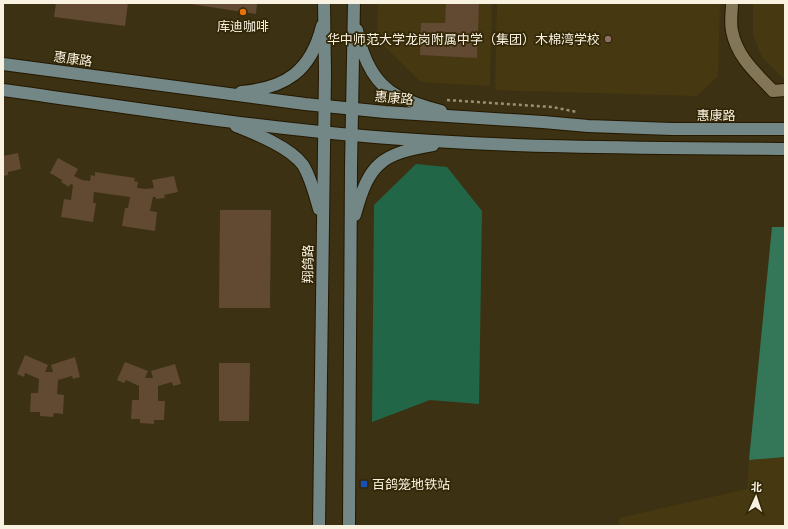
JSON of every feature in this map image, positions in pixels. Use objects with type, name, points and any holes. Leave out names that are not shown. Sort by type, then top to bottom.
[{"type":"street","points":[[349,526],[350,238],[354,3]]},
{"type":"street","points":[[732,3],[731,30],[737,50],[748,65],[773,90],[785,90]]},
{"type":"street","points":[[223,94],[264,88],[279,84],[300,70],[306,62],[321,31],[324,9]]},
{"type":"street","name":"翔鸽路","points":[[319,526],[324,9]]},
{"type":"street","points":[[353,16],[358,38],[367,63],[377,79],[384,86],[396,95],[439,111],[461,117]]},
{"type":"street","name":"惠康路","points":[[3,64],[223,94],[385,112],[588,126],[672,129],[785,129]]},
{"type":"street","points":[[3,90],[294,129],[452,142],[667,148],[785,149]]},
{"type":"street","points":[[220,119],[269,140],[284,149],[302,165],[314,191],[323,228]]},
{"type":"street","points":[[350,238],[359,198],[375,167],[386,159],[400,152],[452,142]]},
{"type":"path","points":[[446,100],[506,103]]},
{"type":"shaded area","points":[[378,3],[492,3],[490,86],[421,82],[377,39]]},
{"type":"shaded area","name":"华中师范大学龙岗附属中学（集团）木棉湾学校","points":[[497,3],[720,3],[718,76],[697,96],[495,90]]},
{"type":"shaded area","points":[[753,3],[785,3],[785,80],[762,57],[753,35]]},
{"type":"shaded area","points":[[785,457],[785,526],[619,526],[619,518],[747,489],[749,460]]},
{"type":"green space","points":[[416,164],[447,167],[482,211],[479,404],[430,400],[372,422],[374,205]]},
{"type":"green space","points":[[772,227],[785,227],[785,457],[749,460]]},
{"type":"building","points":[[56,3],[128,3],[125,26],[54,17]]},
{"type":"building","points":[[184,3],[257,3],[256,14]]},
{"type":"building","points":[[446,3],[479,3],[477,58],[420,55],[421,23],[445,23]]},
{"type":"building","points":[[18,153],[21,169],[8,172],[8,175],[3,176],[3,156]]},
{"type":"building","points":[[58,158],[78,169],[74,176],[82,180],[90,181],[91,175],[95,176],[95,172],[135,178],[134,181],[138,182],[137,188],[146,189],[154,188],[152,180],[174,176],[178,192],[164,195],[165,198],[156,199],[156,197],[153,197],[150,211],[157,212],[155,231],[122,226],[125,208],[128,208],[130,197],[94,192],[93,203],[96,203],[93,222],[61,217],[64,199],[71,200],[73,185],[70,184],[69,187],[61,182],[62,180],[50,173]]},
{"type":"building","points":[[220,210],[271,210],[270,308],[219,308]]},
{"type":"building","points":[[25,355],[48,365],[45,372],[53,372],[51,365],[75,357],[80,377],[73,379],[72,376],[58,380],[57,394],[64,395],[63,414],[54,413],[53,417],[40,416],[40,412],[30,412],[31,393],[38,393],[39,379],[25,373],[24,377],[17,374]]},
{"type":"building","points":[[125,362],[148,371],[145,378],[153,378],[151,371],[175,364],[181,384],[173,386],[172,382],[158,386],[158,401],[165,401],[164,420],[154,420],[154,424],[140,423],[140,419],[131,419],[132,400],[139,400],[139,386],[126,380],[124,383],[117,380]]},
{"type":"building","points":[[219,363],[250,363],[249,421],[219,421]]},
{"type":"place","name":"库迪咖啡","points":[[243,12]]},
{"type":"place","name":"华中师范大学龙岗附属中学（集团）木棉湾学校","points":[[608,39]]},
{"type":"place","name":"百鸽笼地铁站","points":[[364,484]]}]
